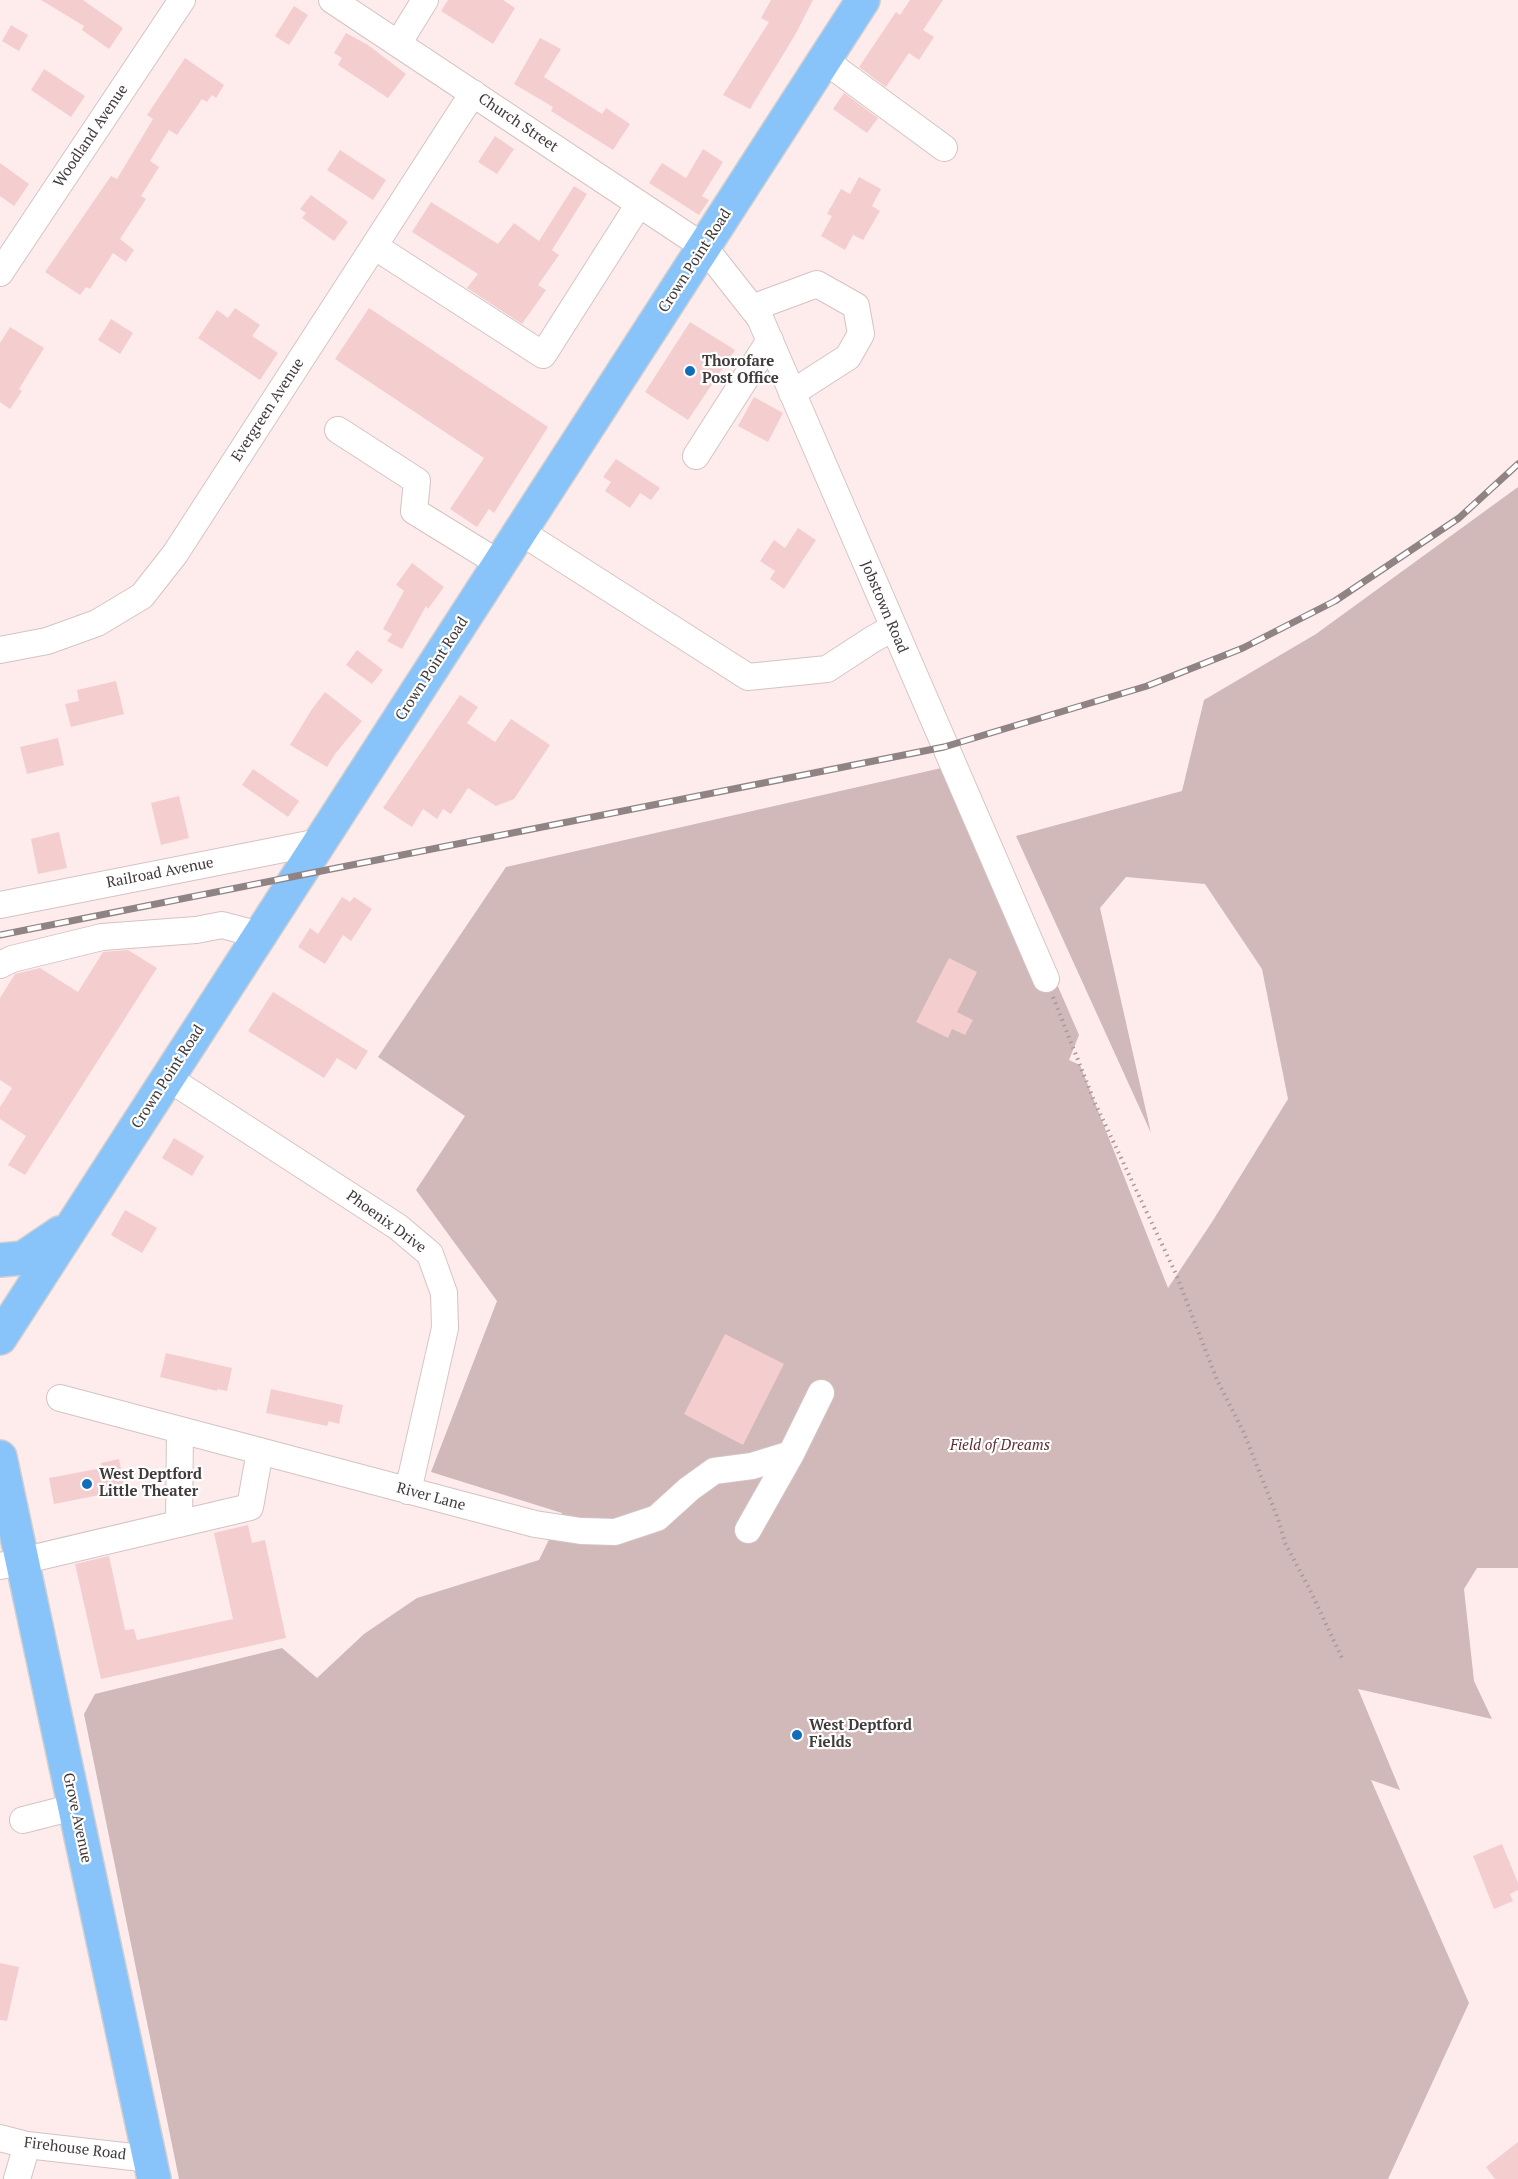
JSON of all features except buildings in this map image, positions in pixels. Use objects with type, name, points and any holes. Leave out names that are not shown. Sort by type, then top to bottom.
[{"type":"main road","name":"Crown Point Road","points":[[0,1338],[863,0]]},
{"type":"main road","points":[[0,1260],[23,1258],[74,1223]]},
{"type":"main road","name":"Grove Avenue","points":[[0,1457],[12,1563],[74,1808],[152,2169]]},
{"type":"street","name":"Woodland Avenue","points":[[0,273],[182,0]]},
{"type":"street","name":"Church Street","points":[[332,0],[704,247]]},
{"type":"street","points":[[398,44],[425,0]]},
{"type":"street","points":[[825,60],[944,148]]},
{"type":"street","name":"Evergreen Avenue","points":[[0,650],[47,641],[97,623],[142,596],[175,554],[473,93]]},
{"type":"street","points":[[374,246],[543,355],[639,204]]},
{"type":"street","name":"Jobstown Road","points":[[704,247],[760,318],[1046,980]]},
{"type":"street","points":[[752,308],[817,284],[855,306],[861,334],[848,357],[792,393]]},
{"type":"street","points":[[696,456],[770,340]]},
{"type":"street","points":[[338,430],[417,481],[414,511],[500,564]]},
{"type":"street","points":[[521,532],[748,677],[827,669],[893,628]]},
{"type":"street","name":"Railroad Avenue","points":[[0,905],[319,842]]},
{"type":"street","points":[[0,965],[12,958],[102,937],[196,930],[222,925],[260,935]]},
{"type":"street","name":"Phoenix Drive","points":[[168,1078],[398,1227],[430,1254],[444,1293],[445,1328],[408,1491]]},
{"type":"street","points":[[748,1530],[791,1454],[821,1394]]},
{"type":"street","name":"River Lane","points":[[60,1398],[535,1524],[581,1531],[615,1532],[657,1518],[689,1489],[714,1471],[752,1466],[791,1454]]},
{"type":"street","points":[[179,1524],[180,1430]]},
{"type":"street","points":[[12,1563],[250,1507],[260,1451]]},
{"type":"street","points":[[23,1820],[74,1808]]},
{"type":"street","name":"Firehouse Road","points":[[0,2138],[152,2169]]},
{"type":"street","points":[[17,2179],[27,2145]]},
{"type":"path","points":[[1046,980],[1095,1103],[1176,1274],[1217,1380],[1244,1433],[1278,1520],[1284,1543],[1309,1588],[1342,1658]]},
{"type":"green space","name":"Field of Dreams","points":[[1518,487],[1518,1568],[1477,1568],[1464,1589],[1474,1681],[1492,1719],[1358,1689],[1400,1790],[1371,1780],[1469,2003],[1388,2179],[179,2179],[84,1714],[95,1694],[282,1648],[317,1678],[364,1634],[417,1598],[539,1560],[562,1513],[431,1472],[497,1301],[416,1190],[465,1116],[378,1057],[506,867],[959,764],[1079,1035],[1069,1060],[1080,1065],[1168,1288],[1288,1099],[1262,969],[1205,884],[1126,877],[1100,908],[1151,1133],[1016,836],[1182,791],[1204,700],[1316,634]]},
{"type":"railway","points":[[0,935],[944,747],[1147,686],[1243,648],[1335,601],[1459,518],[1518,464]]},
{"type":"place","name":"Thorofare Post Office","points":[[690,371]]},
{"type":"place","name":"West Deptford Little Theater","points":[[87,1484]]},
{"type":"place","name":"West Deptford Fields","points":[[797,1735]]}]
